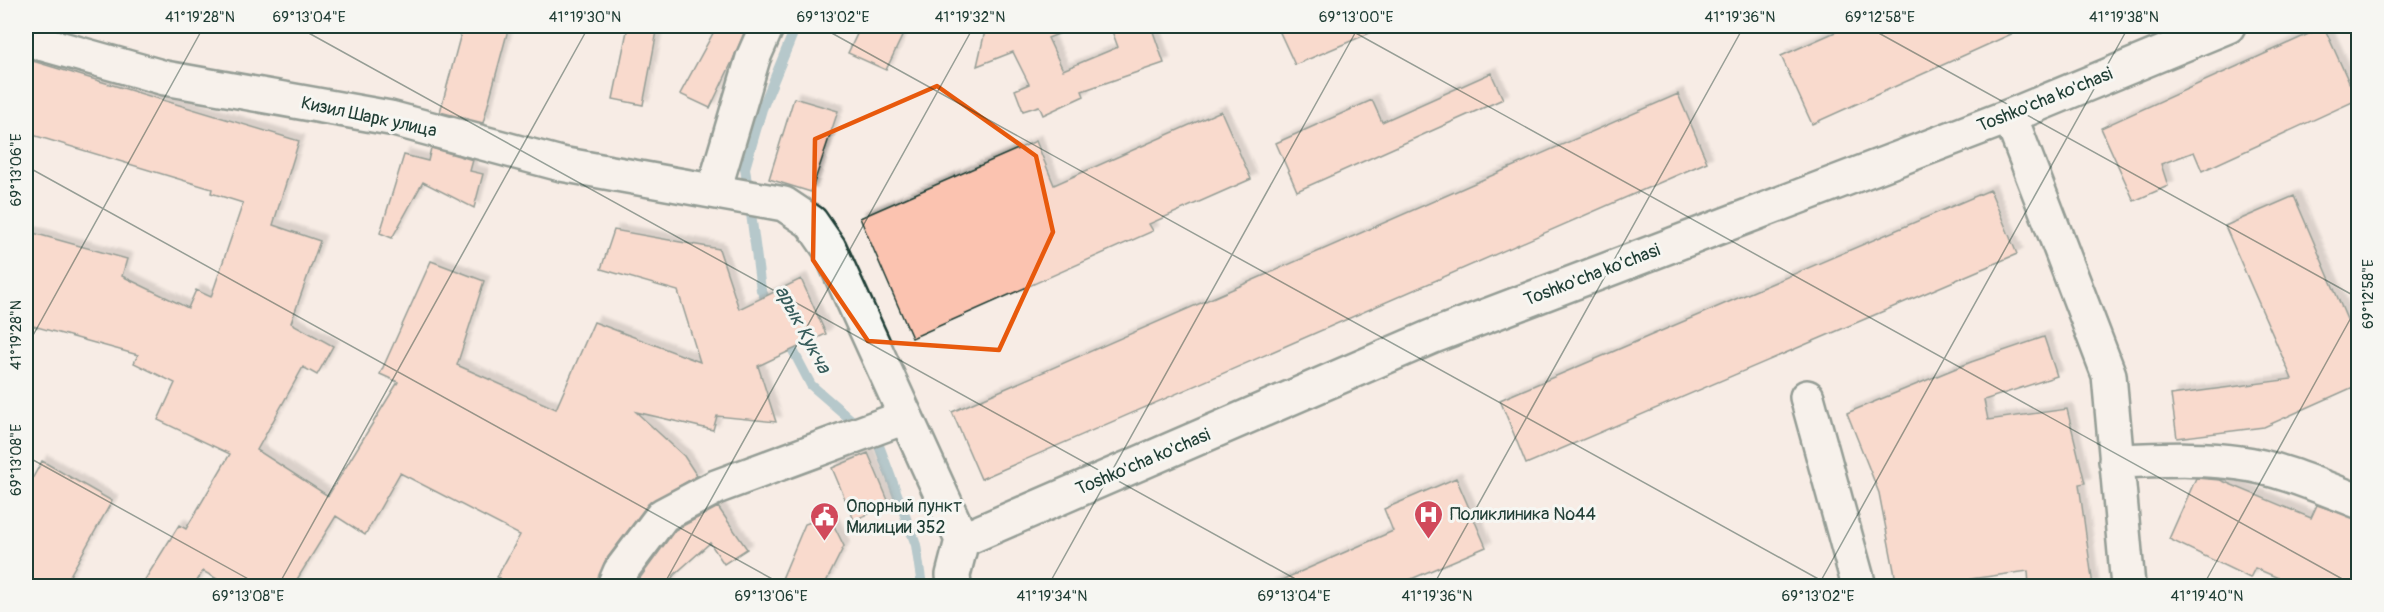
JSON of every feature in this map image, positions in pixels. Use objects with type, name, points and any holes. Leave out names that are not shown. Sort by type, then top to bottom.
[{"type":"street","points":[[714,190],[753,58],[767,26]]},
{"type":"street","name":"Toshko'cha ko'chasi","points":[[962,540],[1431,337],[2010,116],[2228,26]]},
{"type":"street","name":"Кизил Шарк улица","points":[[26,39],[165,78],[390,118],[561,164],[784,204],[811,222],[829,248],[905,417]]},
{"type":"street","points":[[2010,116],[2109,375],[2128,586]]},
{"type":"street","points":[[1807,397],[1859,586]]},
{"type":"street","points":[[614,586],[620,572],[663,515],[716,488],[905,417],[962,540],[953,575],[954,586]]},
{"type":"street","points":[[2116,460],[2199,460],[2242,463],[2356,494]]},
{"type":"highlighted area","points":[[937,86],[1036,156],[1053,232],[999,350],[868,341],[813,260],[815,139]]},
{"type":"building","points":[[463,26],[509,26],[483,123],[440,112]]},
{"type":"building","points":[[628,26],[658,26],[643,105],[613,99]]},
{"type":"building","points":[[717,26],[747,26],[710,108],[680,94]]},
{"type":"building","points":[[861,26],[907,26],[886,70],[848,53]]},
{"type":"building","points":[[1000,26],[1070,26],[1071,29],[1048,38],[1063,70],[1118,47],[1110,26],[1151,26],[1164,63],[1082,91],[1084,96],[1043,115],[1039,106],[1023,111],[1015,90],[1029,84],[1013,52],[977,66],[985,31],[1001,28]]},
{"type":"building","points":[[1277,26],[1386,26],[1295,65]]},
{"type":"building","points":[[1849,26],[2029,26],[1812,124],[1781,56]]},
{"type":"building","points":[[2324,27],[2357,100],[2202,171],[2194,152],[2161,164],[2168,186],[2134,201],[2101,128]]},
{"type":"building","points":[[26,59],[299,141],[273,225],[320,241],[291,323],[333,346],[317,375],[303,367],[257,450],[328,496],[398,382],[380,374],[431,261],[484,281],[457,365],[556,409],[594,322],[700,362],[678,291],[601,269],[614,230],[719,249],[739,309],[801,279],[826,334],[758,366],[776,422],[717,416],[713,430],[636,412],[684,456],[697,476],[648,504],[605,561],[596,586],[513,586],[497,577],[520,535],[400,473],[365,535],[336,516],[293,586],[229,586],[203,571],[194,586],[141,586],[179,525],[186,529],[230,454],[158,420],[175,383],[134,363],[138,355],[26,324],[26,231],[127,259],[122,276],[188,308],[196,290],[211,297],[243,203],[211,193],[212,189],[26,133]]},
{"type":"building","points":[[1491,73],[1503,99],[1297,191],[1276,143],[1372,100],[1382,122]]},
{"type":"building","points":[[1678,94],[1707,162],[981,479],[952,412]]},
{"type":"building","points":[[794,98],[838,111],[811,192],[769,179]]},
{"type":"building","points":[[1221,111],[1251,179],[1149,224],[1153,231],[912,338],[860,218],[1036,141],[1054,185]]},
{"type":"building","points":[[431,148],[473,160],[470,171],[483,174],[474,208],[423,182],[392,238],[380,233],[404,155],[428,161]]},
{"type":"building","points":[[1990,190],[2017,254],[1526,464],[1500,400]]},
{"type":"building","points":[[2294,196],[2358,345],[2358,385],[2264,427],[2177,438],[2171,395],[2292,379],[2225,226]]},
{"type":"building","points":[[2044,337],[2057,376],[1984,400],[1988,420],[2067,409],[2085,483],[2079,484],[2093,586],[2029,586],[2028,571],[1971,579],[1971,586],[1897,586],[1879,493],[1847,413],[1971,362]]},
{"type":"building","points":[[868,453],[890,505],[854,520],[832,468]]},
{"type":"building","points":[[42,461],[112,501],[64,586],[26,586],[26,490]]},
{"type":"building","name":"Поликлиника №44","points":[[1456,478],[1486,547],[1395,586],[1268,586],[1393,531],[1384,509]]},
{"type":"building","points":[[2196,478],[2220,480],[2311,518],[2317,505],[2358,519],[2358,586],[2297,586],[2255,568],[2250,578],[2169,539]]},
{"type":"building","points":[[718,507],[747,549],[724,564],[710,543],[674,575],[666,586],[634,586],[675,530]]},
{"type":"building","points":[[829,516],[844,546],[824,586],[779,586],[805,524]]},
{"type":"waterway","name":"арык Кукча","points":[[770,307],[761,290],[745,168],[762,109],[796,26]]},
{"type":"waterway","name":"арык Кукча","points":[[786,337],[811,385],[878,443],[916,545],[922,586]]},
{"type":"place","name":"Поликлиника №44","points":[[1429,540]]},
{"type":"place","name":"Опорный пункт Милиции 352","points":[[825,542]]}]
